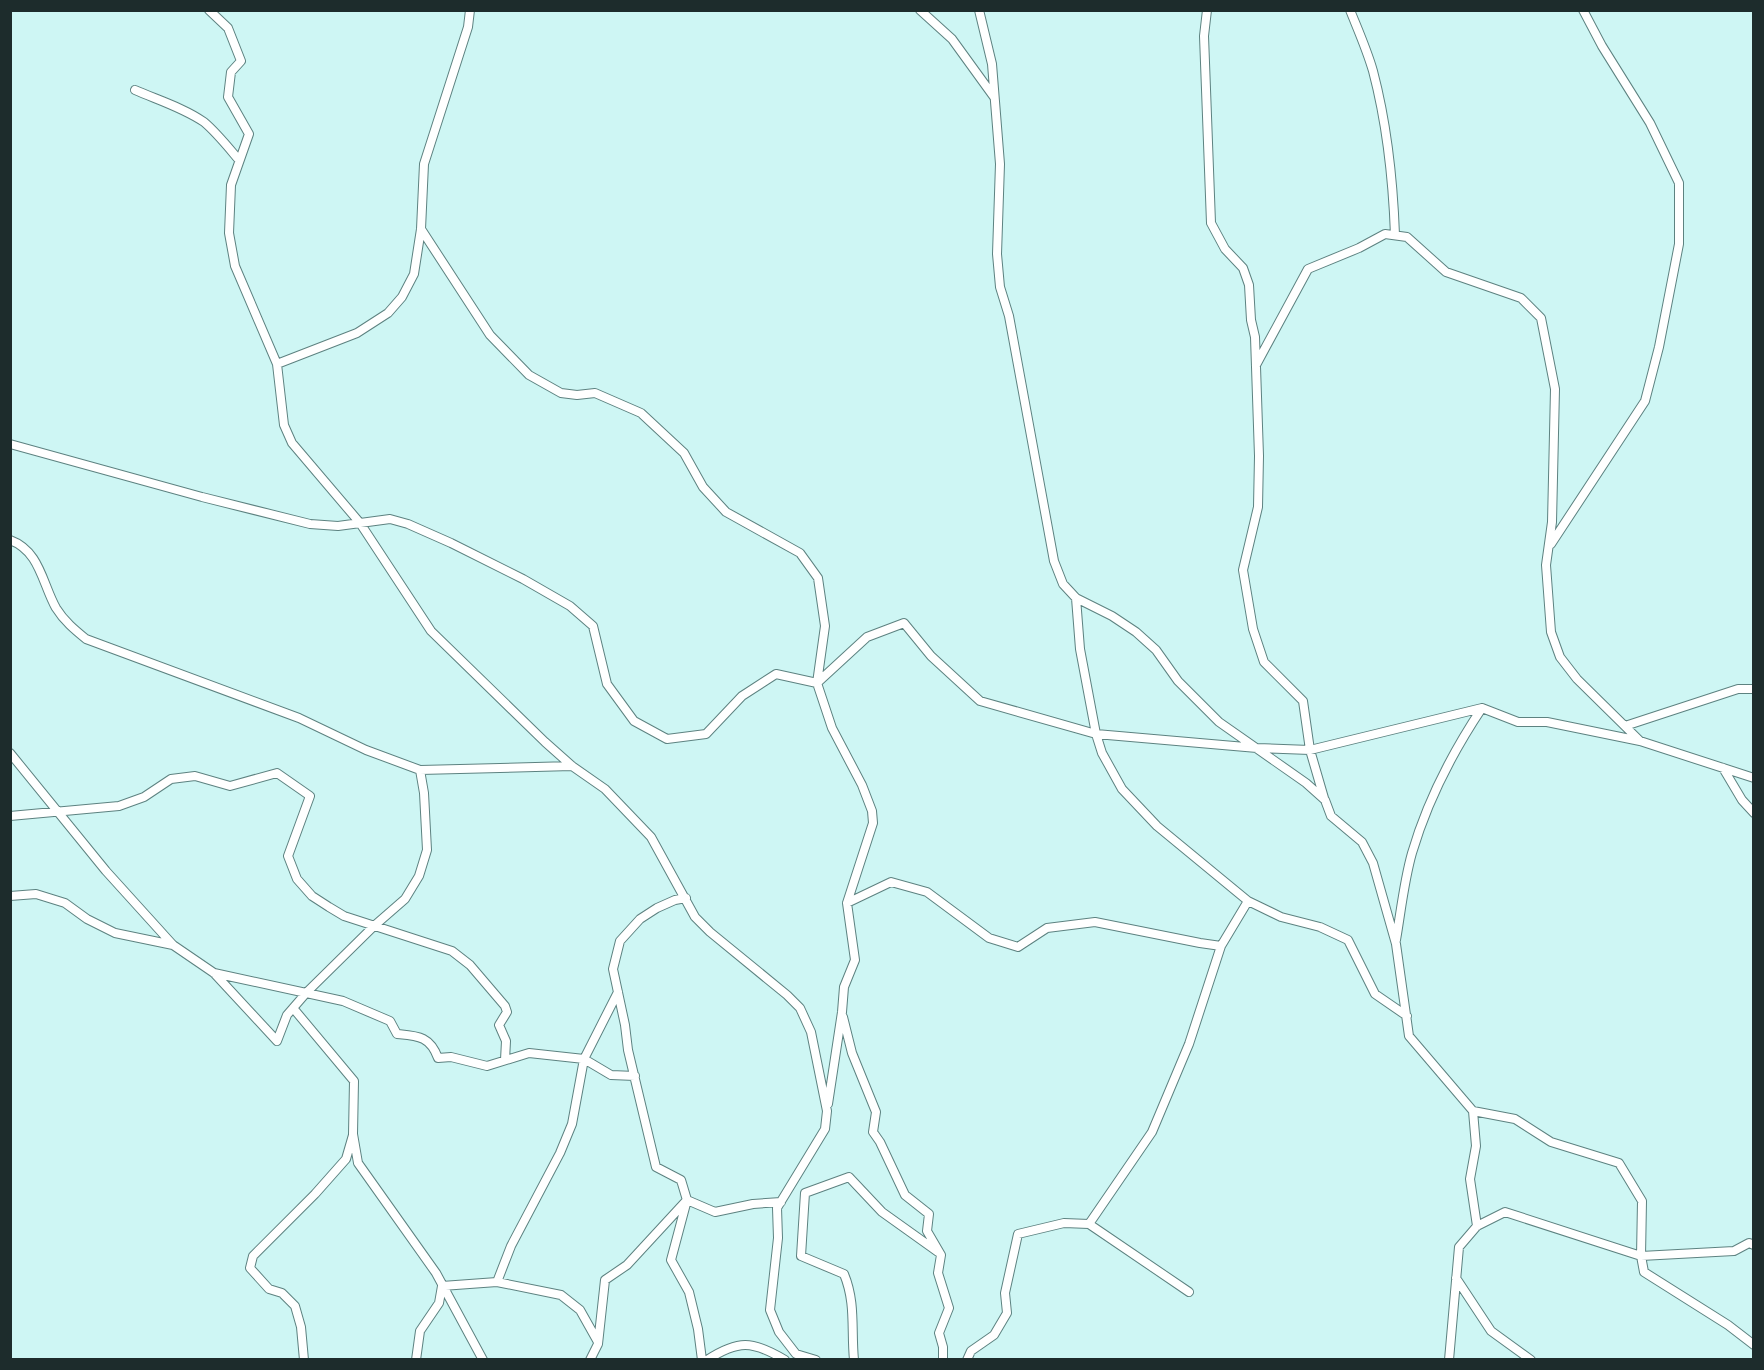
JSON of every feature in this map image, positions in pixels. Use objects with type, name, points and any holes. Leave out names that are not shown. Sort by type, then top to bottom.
[{"type":"street","points":[[209,10],[228,28],[241,61],[231,72],[228,97],[249,134],[231,184],[229,233],[235,266],[277,364],[284,425],[292,443],[360,523],[431,631],[572,766],[605,789],[651,837],[695,917],[710,932],[787,994],[800,1008],[812,1032],[827,1110]]},
{"type":"street","points":[[277,364],[357,333],[388,313],[402,297],[414,274],[421,229],[424,164],[468,27],[470,10]]},
{"type":"street","points":[[920,10],[952,39],[995,99]]},
{"type":"street","points":[[979,10],[992,64],[1000,164],[997,254],[1000,287],[1009,316],[1054,561],[1063,584],[1076,598],[1112,616],[1136,632],[1156,650],[1178,681],[1219,722],[1306,783],[1325,800]]},
{"type":"street","points":[[1207,10],[1204,36],[1211,223],[1225,249],[1243,268],[1249,285],[1251,320],[1256,337],[1258,507],[1243,570],[1253,629],[1264,662],[1303,701],[1310,750],[1331,816],[1362,842],[1373,863],[1396,944],[1409,1036],[1473,1111],[1476,1146],[1470,1179],[1477,1226]]},
{"type":"street","points":[[1350,10],[1372,70],[1393,187],[1395,235]]},
{"type":"street","points":[[1549,547],[1645,401],[1659,347],[1679,244],[1678,183],[1650,123],[1602,46],[1583,10]]},
{"type":"street","points":[[135,90],[204,122],[239,160]]},
{"type":"street","points":[[421,229],[490,335],[530,375],[561,393],[595,393],[641,413],[684,453],[703,487],[726,512],[800,553],[818,578],[825,626],[817,683],[832,728],[862,785],[872,810],[873,823],[848,903],[855,960],[844,987],[825,1129],[777,1208],[778,1238],[770,1310],[779,1332],[796,1354],[816,1359]]},
{"type":"street","points":[[1256,365],[1308,269],[1359,248],[1385,234],[1407,237],[1446,272],[1521,298],[1541,318],[1555,389],[1552,522],[1546,565],[1551,632],[1560,657],[1577,679],[1640,741]]},
{"type":"street","points":[[10,444],[310,524],[338,526],[390,519],[408,524],[523,579],[570,606],[593,626],[607,684],[634,721],[667,739],[706,734],[742,696],[776,674],[817,683]]},
{"type":"street","points":[[10,540],[21,544],[32,554],[56,608],[68,624],[86,639],[299,718],[366,750],[420,770],[572,766]]},
{"type":"street","points":[[1076,598],[1080,649],[1096,734],[1102,753],[1122,789],[1157,826],[1248,901],[1281,917],[1320,927],[1348,940],[1375,994],[1407,1016]]},
{"type":"street","points":[[817,683],[867,636],[903,623],[931,656],[980,700],[1096,734],[1257,748],[1310,750],[1482,708],[1518,722],[1547,722],[1640,741],[1754,778]]},
{"type":"street","points":[[1625,726],[1738,689],[1754,689]]},
{"type":"street","points":[[1396,944],[1412,854],[1428,809],[1464,735],[1482,708]]},
{"type":"street","points":[[10,753],[106,871],[173,945],[214,973],[278,1041],[287,1015],[374,926],[405,899],[419,876],[427,850],[424,793],[420,770]]},
{"type":"street","points":[[1723,768],[1742,800],[1754,813]]},
{"type":"street","points":[[10,816],[119,806],[144,797],[171,779],[195,776],[230,786],[277,773],[310,796],[288,856],[297,879],[312,896],[344,916],[452,951],[470,965],[505,1006],[507,1012],[499,1025],[506,1041],[505,1060]]},
{"type":"street","points":[[848,903],[891,882],[927,892],[989,938],[1018,947],[1047,928],[1095,922],[1221,946]]},
{"type":"street","points":[[10,896],[36,894],[65,903],[87,919],[114,933],[173,945]]},
{"type":"street","points":[[686,898],[657,908],[640,919],[620,941],[612,969],[628,1050],[656,1167],[681,1179],[687,1200],[671,1260],[689,1292],[702,1359]]},
{"type":"street","points":[[1089,1224],[1152,1132],[1189,1044],[1221,946],[1248,901]]},
{"type":"street","points":[[214,973],[343,1001],[390,1021],[397,1034],[420,1036],[434,1047],[438,1058],[451,1057],[487,1066],[529,1053],[584,1059],[611,1075],[635,1076]]},
{"type":"street","points":[[496,1282],[511,1246],[573,1124],[584,1059],[618,992]]},
{"type":"street","points":[[293,1008],[354,1081],[353,1134],[358,1163],[419,1248],[483,1359]]},
{"type":"street","points":[[842,1012],[852,1053],[876,1112],[873,1132],[905,1195],[929,1214],[927,1231],[941,1255],[938,1273],[949,1308],[939,1333],[943,1347],[943,1359]]},
{"type":"street","points":[[1473,1111],[1515,1119],[1551,1142],[1619,1163],[1642,1201],[1641,1256],[1644,1272],[1754,1345]]},
{"type":"street","points":[[304,1359],[301,1327],[295,1306],[282,1293],[269,1289],[250,1268],[253,1256],[315,1194],[346,1159],[353,1134]]},
{"type":"street","points":[[854,1359],[853,1304],[844,1274],[801,1256],[805,1193],[849,1177],[882,1212],[941,1255]]},
{"type":"street","points":[[687,1200],[715,1212],[753,1204],[781,1203]]},
{"type":"street","points":[[590,1359],[598,1344],[605,1280],[627,1265],[687,1200]]},
{"type":"street","points":[[1449,1359],[1459,1247],[1477,1226],[1505,1212],[1641,1256],[1734,1251],[1749,1243],[1754,1245]]},
{"type":"street","points":[[967,1359],[971,1351],[994,1335],[1006,1313],[1005,1293],[1018,1234],[1064,1223],[1089,1224],[1189,1292]]},
{"type":"street","points":[[1456,1278],[1491,1331],[1531,1359]]},
{"type":"street","points":[[442,1286],[496,1282],[561,1295],[580,1310],[598,1344]]},
{"type":"street","points":[[416,1359],[420,1331],[439,1303],[442,1286]]},
{"type":"street","points":[[706,1359],[733,1345],[744,1344],[785,1359]]}]
